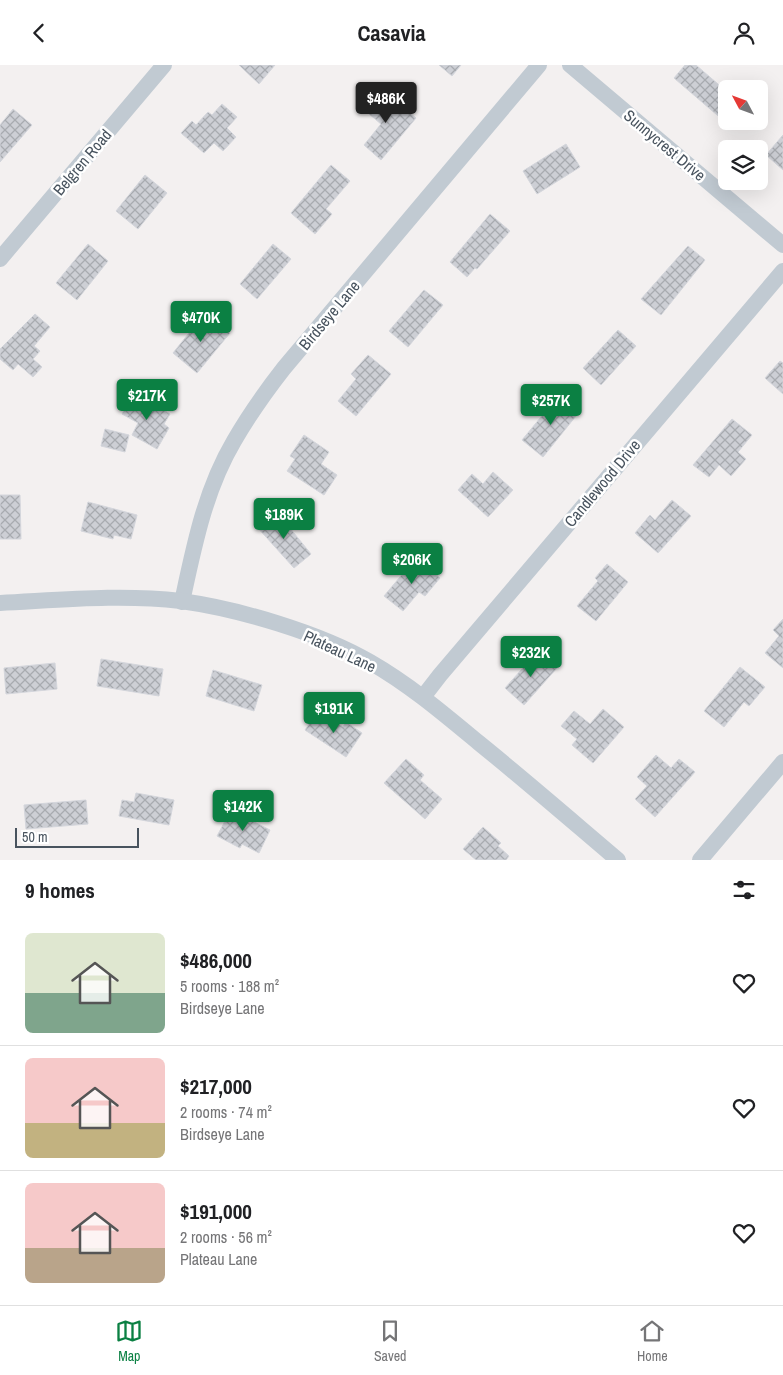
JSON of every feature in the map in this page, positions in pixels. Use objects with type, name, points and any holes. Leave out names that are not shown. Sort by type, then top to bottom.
[{"type":"street","name":"Belgren Road","points":[[0,259],[164,65]]},
{"type":"street","name":"Birdseye Lane","points":[[182,601],[194,547],[208,499],[233,442],[254,407],[284,368],[539,65]]},
{"type":"street","name":"Sunnycrest Drive","points":[[570,65],[783,245]]},
{"type":"street","name":"Candlewood Drive","points":[[423,697],[452,660],[783,271]]},
{"type":"street","name":"Plateau Lane","points":[[0,603],[102,597],[182,601],[268,621],[319,638],[369,662],[423,697],[618,860]]},
{"type":"street","points":[[700,860],[783,762]]},
{"type":"building","points":[[239,65],[275,65],[259,84]]},
{"type":"building","points":[[439,65],[461,65],[452,76]]},
{"type":"building","points":[[685,65],[696,65],[718,84],[718,116],[674,78]]},
{"type":"building","points":[[376,91],[395,107],[398,103],[416,118],[381,160],[364,145],[381,124],[362,108]]},
{"type":"building","points":[[222,104],[237,117],[227,128],[236,137],[223,151],[214,143],[204,153],[181,133],[192,121],[196,125],[208,112],[212,115]]},
{"type":"building","points":[[13,109],[32,125],[0,162],[0,125]]},
{"type":"building","points":[[783,135],[783,170],[768,157],[768,153]]},
{"type":"building","points":[[566,144],[580,167],[537,194],[523,171]]},
{"type":"building","points":[[331,165],[350,181],[326,209],[332,214],[315,234],[291,213]]},
{"type":"building","points":[[145,175],[167,193],[138,229],[116,211]]},
{"type":"building","points":[[490,214],[510,231],[477,269],[475,268],[467,277],[450,262]]},
{"type":"building","points":[[88,244],[108,261],[77,300],[56,283]]},
{"type":"building","points":[[273,244],[291,259],[257,299],[240,284]]},
{"type":"building","points":[[688,246],[705,260],[661,315],[641,299]]},
{"type":"building","points":[[424,290],[443,305],[408,347],[389,331]]},
{"type":"building","points":[[205,313],[230,333],[197,373],[173,353]]},
{"type":"building","points":[[35,314],[50,327],[34,346],[40,351],[33,359],[42,367],[33,377],[18,364],[13,370],[0,359],[0,349]]},
{"type":"building","points":[[618,330],[636,346],[601,385],[583,368]]},
{"type":"building","points":[[368,355],[391,374],[356,416],[338,401],[356,379],[351,374]]},
{"type":"building","points":[[780,361],[783,363],[783,394],[765,378]]},
{"type":"building","points":[[135,393],[170,414],[164,424],[169,428],[157,449],[132,435],[138,423],[122,414]]},
{"type":"building","points":[[560,394],[580,411],[543,457],[522,440]]},
{"type":"building","points":[[732,419],[752,435],[738,452],[746,459],[731,476],[719,465],[709,477],[693,465]]},
{"type":"building","points":[[105,429],[129,435],[125,452],[101,446]]},
{"type":"building","points":[[304,435],[329,452],[321,464],[337,475],[324,495],[287,471],[295,459],[290,456]]},
{"type":"building","points":[[493,472],[513,490],[488,517],[458,490],[472,474],[483,484]]},
{"type":"building","points":[[0,495],[20,495],[21,539],[0,539]]},
{"type":"building","points":[[672,500],[691,516],[658,553],[635,533],[650,515],[655,520]]},
{"type":"building","points":[[88,502],[137,515],[131,539],[114,535],[113,539],[81,531]]},
{"type":"building","points":[[276,511],[311,554],[294,568],[257,527]]},
{"type":"building","points":[[416,558],[440,578],[425,596],[419,592],[403,611],[384,596]]},
{"type":"building","points":[[607,564],[628,582],[596,621],[577,606],[598,581],[595,578]]},
{"type":"building","points":[[783,619],[783,668],[765,653],[779,636],[773,630]]},
{"type":"building","points":[[538,651],[557,668],[524,705],[505,688]]},
{"type":"building","points":[[101,659],[163,669],[159,696],[97,686]]},
{"type":"building","points":[[55,663],[57,689],[6,694],[4,668]]},
{"type":"building","points":[[740,667],[765,687],[749,706],[744,702],[724,727],[704,711]]},
{"type":"building","points":[[213,670],[262,685],[254,711],[206,696]]},
{"type":"building","points":[[603,709],[624,727],[593,763],[572,745],[577,739],[561,726],[574,711],[590,724]]},
{"type":"building","points":[[318,711],[343,727],[346,722],[362,733],[346,757],[305,730]]},
{"type":"building","points":[[656,755],[671,768],[679,759],[695,772],[655,817],[635,799],[647,786],[637,777]]},
{"type":"building","points":[[406,759],[424,775],[420,780],[442,799],[425,819],[384,783]]},
{"type":"building","points":[[136,793],[174,800],[169,825],[119,816],[122,800],[134,802]]},
{"type":"building","points":[[86,800],[88,824],[26,829],[24,805]]},
{"type":"building","points":[[231,810],[270,830],[259,853],[242,844],[240,848],[217,836]]},
{"type":"building","points":[[483,827],[501,843],[498,846],[509,856],[506,860],[476,860],[463,849]]}]
